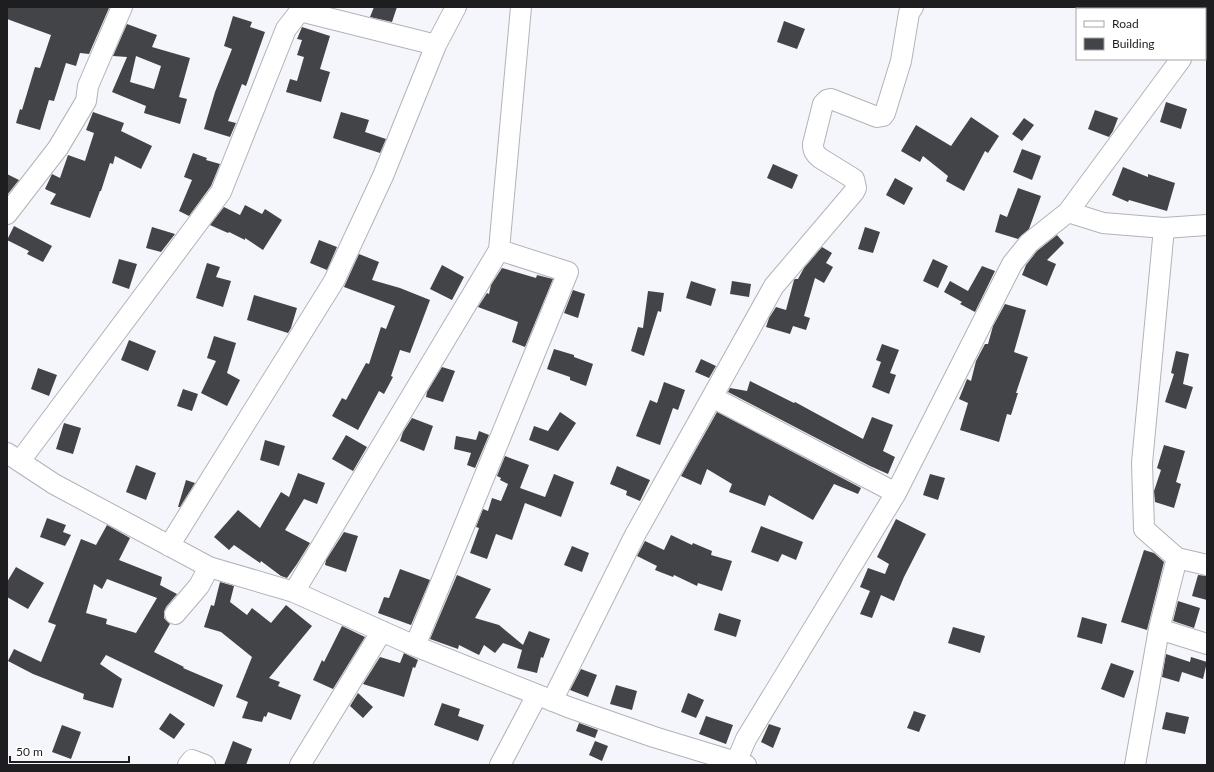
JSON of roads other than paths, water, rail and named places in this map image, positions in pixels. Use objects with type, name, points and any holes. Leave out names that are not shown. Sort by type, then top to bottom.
[{"type":"street","points":[[7,214],[58,148],[86,101],[88,86],[122,7]]},
{"type":"street","points":[[169,546],[334,281],[383,176],[436,45],[456,7]]},
{"type":"street","points":[[294,592],[499,250],[521,7]]},
{"type":"street","points":[[500,765],[544,698],[774,286],[854,192],[856,188],[854,179],[820,158],[816,155],[814,150],[813,144],[823,104],[830,99],[877,117],[883,116],[886,113],[901,61],[912,7]]},
{"type":"street","points":[[436,45],[297,8],[286,29],[221,192],[13,457],[54,484],[210,567],[294,592],[415,646],[544,698],[654,737],[739,764],[750,732],[896,493],[1012,264],[1029,243],[1068,212],[1180,60]]},
{"type":"street","points":[[1068,212],[1103,223],[1164,228],[1207,225]]},
{"type":"street","points":[[1164,228],[1142,463],[1144,529],[1177,558],[1207,565]]},
{"type":"street","points":[[415,646],[568,272],[499,250]]},
{"type":"street","points":[[712,397],[896,493]]},
{"type":"street","points":[[1135,765],[1159,629],[1177,558]]},
{"type":"street","points":[[175,614],[200,586],[210,567]]},
{"type":"street","points":[[1159,629],[1207,644]]},
{"type":"street","points":[[300,765],[382,631]]},
{"type":"street","points":[[188,765],[192,760],[205,765]]}]
